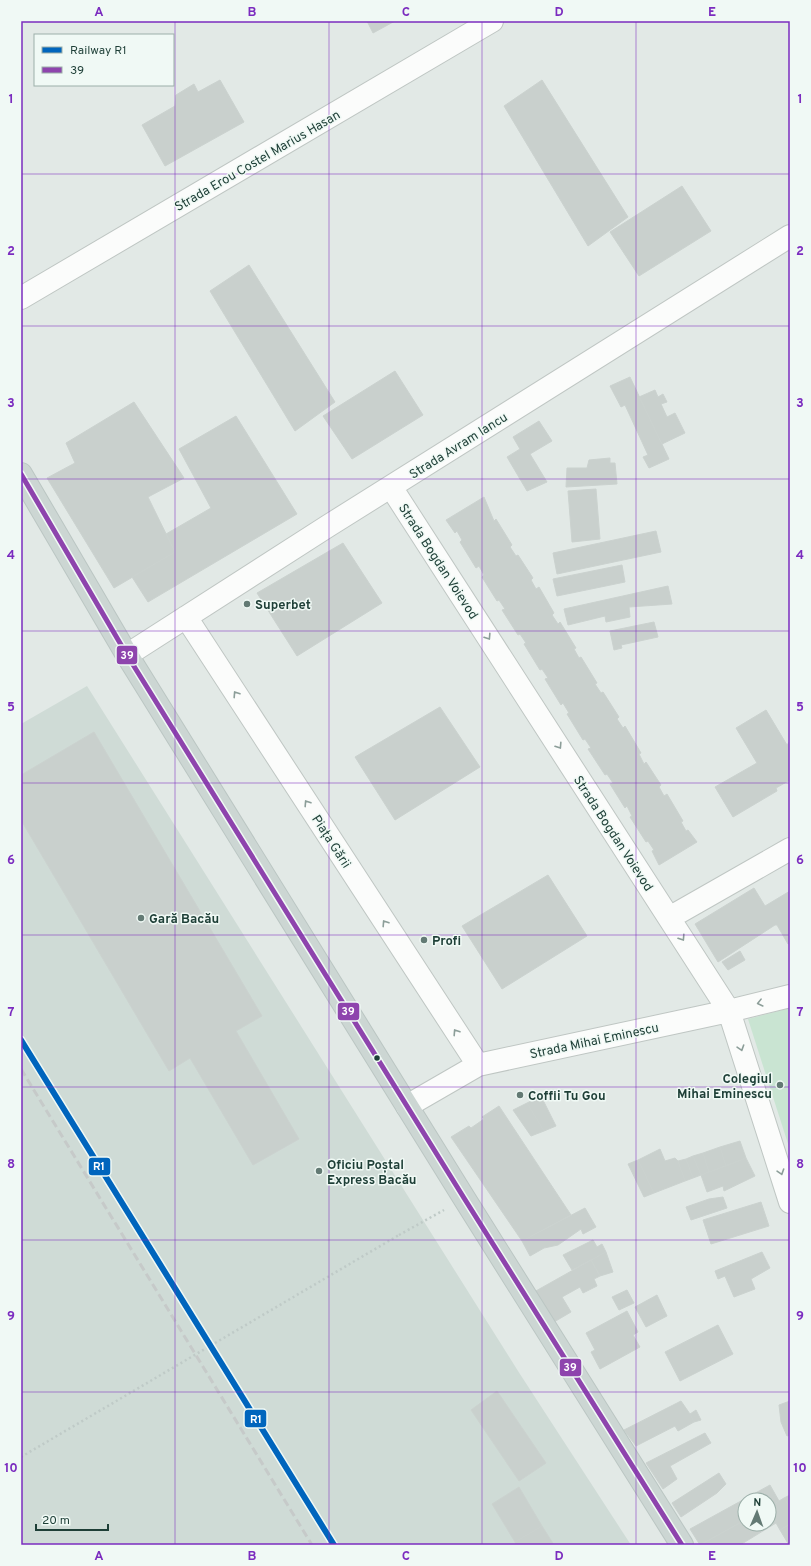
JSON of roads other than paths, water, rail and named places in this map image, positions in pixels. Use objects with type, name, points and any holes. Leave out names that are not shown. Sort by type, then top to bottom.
[{"type":"main road","points":[[21,474],[127,655],[464,1198],[682,1545]]},
{"type":"street","name":"Strada Erou Costel Marius Hasan","points":[[21,298],[492,21]]},
{"type":"street","name":"Strada Avram Iancu","points":[[127,655],[790,236]]},
{"type":"street","name":"Strada Bogdan Voievod","points":[[391,487],[729,1011],[790,1202]]},
{"type":"street","name":"Piața Gării","points":[[186,617],[478,1065]]},
{"type":"street","points":[[670,918],[790,849]]},
{"type":"street","name":"Strada Mihai Eminescu","points":[[407,1106],[478,1065],[729,1011],[790,996]]},
{"type":"railway","points":[[21,1069],[312,1545]]},
{"type":"rail line","name":"R1","points":[[21,1040],[334,1545]]},
{"type":"place","name":"Superbet","points":[[247,604]]},
{"type":"place","name":"Gară Bacău","points":[[141,918]]},
{"type":"place","name":"Profi","points":[[424,940]]},
{"type":"place","name":"Colegiul Mihai Eminescu","points":[[780,1085]]},
{"type":"place","name":"Coffii Tu Gou","points":[[520,1095]]},
{"type":"place","name":"Oficiu Poștal Express Bacău","points":[[319,1171]]}]
